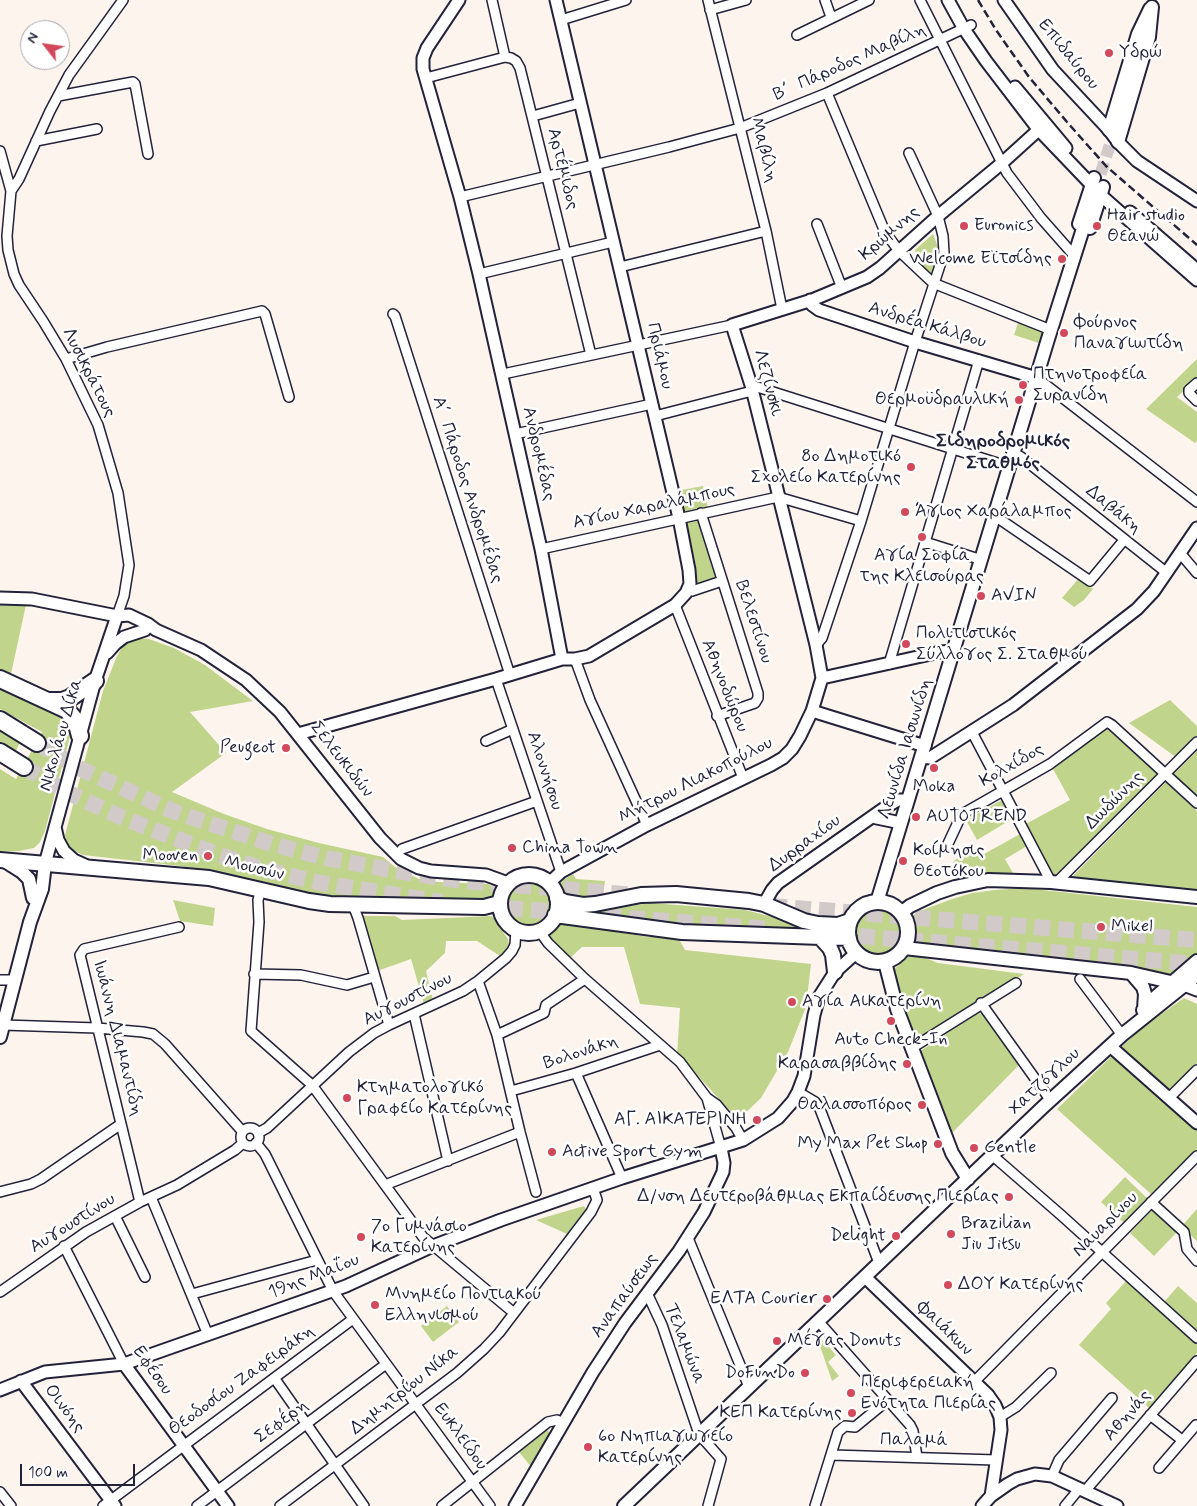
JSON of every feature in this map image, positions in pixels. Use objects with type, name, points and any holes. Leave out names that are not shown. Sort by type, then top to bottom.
[{"type":"highway","points":[[0,679],[72,714],[80,736]]},
{"type":"highway","points":[[48,701],[62,701],[70,698],[95,681]]},
{"type":"highway","points":[[0,720],[37,743]]},
{"type":"highway","points":[[0,752],[24,766]]},
{"type":"main road","points":[[1113,136],[1149,38],[1152,3]]},
{"type":"main road","points":[[1121,110],[1152,3]]},
{"type":"main road","points":[[1058,306],[1060,285],[1070,252],[1097,186]]},
{"type":"main road","points":[[1058,306],[1073,282],[1097,186]]},
{"type":"main road","points":[[1058,306],[1087,216]]},
{"type":"main road","name":"Λεωνίδα Ιασωνίδη","points":[[877,902],[1058,306]]},
{"type":"main road","points":[[2,860],[22,872],[29,880],[32,884],[33,898]]},
{"type":"main road","name":"Μουσών","points":[[2,860],[209,878],[308,901],[353,905],[484,907],[499,903]]},
{"type":"main road","name":"Νικολάου Δίκα","points":[[30,922],[33,898],[45,864]]},
{"type":"main road","name":"Νικολάου Δίκα","points":[[2,1031],[30,922],[42,889],[45,864]]},
{"type":"main road","points":[[529,874],[540,877],[549,883],[557,898],[557,910],[550,924],[542,930],[529,933],[516,930],[506,922],[502,916],[499,903],[500,896],[508,883],[518,876],[529,874]]},
{"type":"main road","points":[[902,912],[921,900],[955,887],[988,880],[1054,882],[1197,897]]},
{"type":"main road","points":[[557,898],[568,903],[595,904],[641,894],[676,894],[749,901],[764,904],[804,921],[838,925],[850,921],[861,907],[869,903],[886,902],[895,906],[907,920],[908,939],[904,948],[892,959],[885,962],[869,961],[856,953],[849,938],[850,921]]},
{"type":"main road","points":[[555,915],[682,932],[849,938]]},
{"type":"main road","points":[[820,937],[830,948],[833,955],[835,972]]},
{"type":"main road","points":[[904,948],[1131,972],[1178,984]]},
{"type":"main road","name":"Χατζόγλου","points":[[624,1506],[988,1159],[1178,984],[1197,961]]},
{"type":"main road","points":[[885,962],[898,1009],[952,1153],[968,1178]]},
{"type":"main road","points":[[1131,972],[1143,987],[1145,994],[1144,1009]]},
{"type":"main road","name":"Χατζόγλου","points":[[1122,1035],[1144,1009],[1178,984],[1197,975]]},
{"type":"main road","points":[[952,1153],[970,1162],[988,1159]]},
{"type":"main road","points":[[944,1202],[954,1182],[952,1153]]},
{"type":"street","points":[[11,191],[19,179],[58,96],[83,54],[123,0]]},
{"type":"street","name":"Ανδρομέδας","points":[[459,0],[427,48],[423,58],[423,69],[460,197],[479,274],[541,548],[562,659]]},
{"type":"street","points":[[426,78],[505,57],[492,0]]},
{"type":"street","name":"Πριάμου","points":[[556,0],[679,518],[689,570],[690,584],[688,589]]},
{"type":"street","points":[[560,20],[626,0]]},
{"type":"street","name":"Μαβίλη","points":[[708,0],[766,231],[782,309]]},
{"type":"street","points":[[710,10],[746,0]]},
{"type":"street","points":[[826,0],[831,18]]},
{"type":"street","points":[[797,35],[869,0]]},
{"type":"street","points":[[920,0],[1014,184],[1070,252]]},
{"type":"street","points":[[948,0],[1042,127],[1097,186],[1174,256],[1197,280]]},
{"type":"street","points":[[957,0],[968,27]]},
{"type":"street","name":"Επιδαύρου","points":[[1004,0],[1053,70],[1113,136],[1146,167],[1197,201]]},
{"type":"street","name":"Β΄ Πάροδος Μαβίλη","points":[[460,197],[740,128],[827,93],[968,27]]},
{"type":"street","name":"Αρτέμιδος","points":[[505,57],[516,61],[520,68],[591,355]]},
{"type":"street","points":[[58,96],[133,82],[135,84],[148,154]]},
{"type":"street","points":[[827,93],[886,232],[899,251],[933,283],[1051,330]]},
{"type":"street","points":[[533,116],[580,103]]},
{"type":"street","name":"Κρώμνης","points":[[732,325],[810,300],[867,277],[1042,127]]},
{"type":"street","points":[[36,141],[97,129]]},
{"type":"street","name":"Λυσικράτους","points":[[0,151],[11,191],[3,236],[10,262],[19,285],[66,359],[98,425],[118,493],[129,565],[124,596],[117,616]]},
{"type":"street","points":[[816,645],[822,638],[944,253],[943,236],[938,216],[909,153]]},
{"type":"street","points":[[817,224],[842,288]]},
{"type":"street","points":[[620,267],[766,231]]},
{"type":"street","points":[[479,274],[614,242]]},
{"type":"street","points":[[1174,256],[1197,270]]},
{"type":"street","name":"Ανδρέα Κάλβου","points":[[810,300],[812,305],[819,310],[915,342],[1037,378]]},
{"type":"street","points":[[66,359],[116,345],[262,311],[265,314],[289,397]]},
{"type":"street","name":"Α΄ Πάροδος Ανδρομέδας","points":[[393,314],[510,675]]},
{"type":"street","points":[[502,374],[732,325]]},
{"type":"street","name":"Λεζίνσκι","points":[[732,325],[751,388],[816,645],[822,678]]},
{"type":"street","points":[[889,664],[979,360]]},
{"type":"street","points":[[1037,378],[1197,502]]},
{"type":"street","points":[[1197,383],[1189,390],[1188,394],[1197,401]]},
{"type":"street","points":[[655,416],[751,388],[1010,467]]},
{"type":"street","points":[[516,434],[652,404]]},
{"type":"street","name":"Δαβάκη","points":[[1014,454],[1021,457],[1168,573]]},
{"type":"street","name":"Αγίου Χαραλάμπους","points":[[541,548],[778,497],[860,521]]},
{"type":"street","name":"Βελεστίνου","points":[[701,514],[758,694],[755,703],[717,716]]},
{"type":"street","points":[[995,516],[1090,581],[1124,540]]},
{"type":"street","points":[[812,710],[923,752],[930,758],[1033,690],[1137,609],[1168,573],[1197,528]]},
{"type":"street","points":[[925,542],[982,560]]},
{"type":"street","points":[[1180,553],[1197,572]]},
{"type":"street","points":[[298,734],[562,659],[589,656],[675,605],[688,589],[692,591],[722,581]]},
{"type":"street","name":"Σελευκιδών","points":[[0,598],[32,599],[117,616],[129,615],[148,624],[151,630],[201,650],[246,680],[280,712],[380,838],[401,859],[419,868],[431,871],[486,875],[508,883]]},
{"type":"street","name":"Αθηνοδώρου","points":[[675,605],[717,716],[743,778]]},
{"type":"street","name":"Νικολάου Δίκα","points":[[45,864],[95,681],[117,616]]},
{"type":"street","points":[[102,661],[108,652],[124,637],[151,630]]},
{"type":"street","points":[[822,678],[940,652],[954,651]]},
{"type":"street","points":[[575,659],[590,700],[647,825]]},
{"type":"street","name":"Μήτρου Λιακοπούλου","points":[[549,883],[561,872],[647,825],[783,758],[792,749],[800,736],[812,710],[822,678]]},
{"type":"street","name":"Αλοννήσου","points":[[496,679],[561,872]]},
{"type":"street","name":"Κολχίδος","points":[[946,848],[960,818],[974,807],[1050,764],[1107,722],[1112,724],[1166,774]]},
{"type":"street","points":[[486,740],[513,728]]},
{"type":"street","points":[[972,732],[1002,792],[1054,882]]},
{"type":"street","name":"Δωδώνης","points":[[1054,882],[1197,742]]},
{"type":"street","points":[[1166,774],[1197,803]]},
{"type":"street","name":"Δυρραχίου","points":[[764,904],[778,883],[898,800],[908,800]]},
{"type":"street","points":[[402,848],[537,801]]},
{"type":"street","points":[[872,817],[901,823]]},
{"type":"street","points":[[55,827],[61,846],[69,856],[92,868]]},
{"type":"street","points":[[264,890],[254,974],[251,1031],[312,1086],[423,1237],[514,1313]]},
{"type":"street","points":[[353,905],[389,1025]]},
{"type":"street","name":"Ιωάννη Διαμαντίδη","points":[[140,1202],[80,955],[84,950],[179,927]]},
{"type":"street","name":"Αυγουστίνου","points":[[258,1134],[267,1128],[362,1041],[389,1025],[463,991],[478,981],[512,951],[515,945],[516,930]]},
{"type":"street","name":"Αναπαύσεως","points":[[542,930],[548,943],[585,980],[680,1062],[707,1098],[717,1105],[736,1128],[743,1140]]},
{"type":"street","points":[[835,972],[856,953]]},
{"type":"street","name":"19ης Μαΐου","points":[[0,1390],[45,1372],[124,1364],[333,1291],[433,1246],[593,1188],[743,1140],[778,1118],[790,1105],[798,1092],[804,1076],[814,1015],[819,997],[835,972]]},
{"type":"street","points":[[254,974],[301,975],[347,985],[374,977]]},
{"type":"street","points":[[1080,979],[1122,1035]]},
{"type":"street","points":[[0,980],[15,980]]},
{"type":"street","points":[[497,1035],[544,1013],[546,1005],[585,980]]},
{"type":"street","points":[[478,981],[497,1035],[536,1192]]},
{"type":"street","points":[[912,1048],[981,1003],[1016,983]]},
{"type":"street","points":[[1178,984],[1197,990]]},
{"type":"street","points":[[981,1003],[1051,1100]]},
{"type":"street","points":[[414,1014],[448,1160]]},
{"type":"street","points":[[2,1031],[97,1028],[143,1032],[158,1038],[242,1131]]},
{"type":"street","name":"Βολονάκη","points":[[511,1091],[576,1073],[660,1044]]},
{"type":"street","points":[[1110,1046],[1197,1123]]},
{"type":"street","points":[[1169,1098],[1197,1070]]},
{"type":"street","points":[[576,1073],[622,1178]]},
{"type":"street","points":[[798,1092],[815,1102],[820,1109],[879,1263]]},
{"type":"street","name":"Αναπαύσεως","points":[[515,1506],[593,1372],[647,1293],[688,1238],[721,1178],[724,1163],[707,1098]]},
{"type":"street","points":[[0,1192],[31,1184],[41,1179],[121,1124]]},
{"type":"street","points":[[247,1128],[252,1128],[258,1134],[259,1139],[251,1146],[243,1143],[240,1137],[242,1131],[247,1128]]},
{"type":"street","points":[[385,1185],[520,1132]]},
{"type":"street","name":"Αυγουστίνου","points":[[0,1292],[64,1246],[140,1202],[177,1185],[235,1150],[243,1143]]},
{"type":"street","name":"Ευκλείδου","points":[[256,1143],[265,1154],[333,1291],[490,1506]]},
{"type":"street","name":"Ναυαρίνου","points":[[974,1382],[1197,1156]]},
{"type":"street","points":[[988,1159],[1102,1252],[1197,1338]]},
{"type":"street","name":"Δημητρίου Νίκα","points":[[280,1506],[457,1372],[484,1349],[514,1313],[595,1206],[597,1200],[593,1188]]},
{"type":"street","points":[[151,1197],[208,1335]]},
{"type":"street","points":[[1151,1202],[1184,1232],[1187,1249],[1197,1261]]},
{"type":"street","points":[[115,1216],[145,1277]]},
{"type":"street","points":[[688,1238],[749,1387]]},
{"type":"street","name":"Εφέσου","points":[[64,1246],[124,1364],[228,1506]]},
{"type":"street","points":[[192,1294],[317,1260]]},
{"type":"street","name":"Φαιάκων","points":[[865,1277],[974,1382],[995,1405],[1000,1417]]},
{"type":"street","name":"Τελαμώνα","points":[[647,1293],[662,1325],[699,1434]]},
{"type":"street","name":"Θεοδοσίου Ζαφειράκη","points":[[109,1504],[183,1445],[275,1379],[353,1319]]},
{"type":"street","points":[[818,1321],[910,1426],[913,1431],[917,1457]]},
{"type":"street","name":"Αθηνάς","points":[[1065,1506],[1082,1490],[1197,1361]]},
{"type":"street","name":"Σεφέρη","points":[[197,1506],[386,1364]]},
{"type":"street","points":[[990,1496],[1001,1430],[1000,1417],[1016,1406],[1051,1372]]},
{"type":"street","points":[[275,1379],[364,1506]]},
{"type":"street","name":"Οινόης","points":[[21,1381],[109,1504]]},
{"type":"street","points":[[1052,1476],[1060,1460],[1112,1398]]},
{"type":"street","points":[[815,1506],[841,1428],[845,1426],[855,1427],[888,1400]]},
{"type":"street","points":[[1150,1414],[1182,1440]]},
{"type":"street","points":[[442,1506],[548,1422],[557,1420],[563,1423]]},
{"type":"street","points":[[1159,1468],[1196,1425]]},
{"type":"street","points":[[699,1434],[720,1459],[708,1506]]},
{"type":"street","name":"Παλαμά","points":[[832,1455],[996,1460]]},
{"type":"street","points":[[982,1506],[990,1496],[1017,1478],[1035,1474],[1052,1476],[1117,1506]]},
{"type":"street","points":[[0,1492],[11,1506]]},
{"type":"green space","points":[[933,234],[939,250],[939,256],[932,275],[917,260],[915,250]]},
{"type":"green space","points":[[1019,320],[1044,330],[1039,343],[1014,335]]},
{"type":"green space","points":[[1197,359],[1197,379],[1177,397],[1197,412],[1197,441],[1195,443],[1146,409]]},
{"type":"green space","points":[[703,486],[708,509],[682,515],[677,491]]},
{"type":"green space","points":[[701,519],[719,579],[694,587],[685,523]]},
{"type":"green space","points":[[1079,578],[1093,589],[1084,600],[1074,607],[1062,598]]},
{"type":"green space","points":[[0,604],[26,605],[9,683],[0,679]]},
{"type":"green space","points":[[137,638],[149,639],[174,648],[205,665],[253,701],[190,712],[226,753],[172,792],[224,814],[267,829],[383,857],[395,867],[419,879],[438,882],[488,884],[496,891],[494,896],[487,902],[403,905],[298,894],[214,872],[180,866],[83,855],[71,849],[66,842],[65,835],[103,691],[124,644]]},
{"type":"green space","points":[[0,686],[63,717],[70,726],[71,733],[45,831],[40,842],[34,848],[19,851],[0,852],[0,769],[16,779],[42,732],[0,709]]},
{"type":"green space","points":[[1170,700],[1197,726],[1197,738],[1177,758],[1129,723]]},
{"type":"green space","points":[[1107,728],[1161,774],[1060,873],[1050,876],[1024,825],[1070,800],[1053,769]]},
{"type":"green space","points":[[0,730],[20,742],[15,753],[0,745]]},
{"type":"green space","points":[[1197,751],[1197,796],[1173,775]]},
{"type":"green space","points":[[1166,782],[1197,811],[1197,891],[1071,878]]},
{"type":"green space","points":[[1002,800],[1012,819],[977,840],[966,820]]},
{"type":"green space","points":[[1020,834],[1027,846],[1005,859],[1013,873],[959,882],[953,862],[968,849],[972,856],[982,851],[984,854]]},
{"type":"green space","points":[[573,874],[576,879],[605,881],[603,895],[576,897],[559,895],[559,886],[563,880]]},
{"type":"green space","points":[[528,880],[537,882],[545,887],[550,895],[552,904],[550,913],[545,921],[537,926],[528,928],[519,926],[511,921],[506,913],[504,904],[506,895],[511,887],[519,882]]},
{"type":"green space","points":[[1024,888],[1197,907],[1197,957],[1174,975],[1169,975],[916,943],[916,929],[912,916],[920,911],[972,893]]},
{"type":"green space","points":[[173,900],[215,908],[213,926],[180,921]]},
{"type":"green space","points":[[650,903],[745,910],[773,917],[804,930],[739,933],[599,913],[602,910]]},
{"type":"green space","points":[[875,909],[885,909],[898,916],[905,929],[905,939],[898,952],[885,959],[875,959],[866,955],[859,948],[855,939],[855,929],[859,920],[866,913]]},
{"type":"green space","points":[[362,916],[395,916],[402,920],[492,916],[508,939],[509,944],[500,956],[477,941],[446,941],[445,953],[426,971],[433,1000],[424,1004],[411,959],[377,971]]},
{"type":"green space","points":[[567,921],[574,925],[648,937],[674,937],[680,941],[685,950],[811,964],[806,1007],[788,1052],[761,1098],[738,1120],[677,1056],[680,1008],[640,1004],[624,947],[582,947],[568,960],[551,942],[550,936],[556,926]]},
{"type":"green space","points":[[911,955],[918,955],[938,963],[1024,974],[918,1042],[907,1020],[893,972],[895,968]]},
{"type":"green space","points":[[1184,998],[1197,1004],[1197,1063],[1170,1090],[1120,1048],[1143,1027]]},
{"type":"green space","points":[[977,1013],[985,1014],[1020,1064],[952,1133],[919,1052]]},
{"type":"green space","points":[[1113,1055],[1197,1130],[1197,1149],[1152,1195],[1057,1109]]},
{"type":"green space","points":[[1125,1177],[1148,1199],[1124,1223],[1101,1202]]},
{"type":"green space","points":[[584,1206],[586,1209],[567,1234],[536,1220]]},
{"type":"green space","points":[[1154,1208],[1174,1228],[1176,1233],[1154,1256],[1130,1233]]},
{"type":"green space","points":[[1197,1209],[1197,1241],[1181,1227]]},
{"type":"green space","points":[[1127,1280],[1197,1343],[1197,1353],[1149,1408],[1079,1345],[1111,1309],[1106,1303]]},
{"type":"green space","points":[[1178,1286],[1197,1303],[1197,1332],[1164,1302]]},
{"type":"green space","points":[[447,1306],[459,1322],[433,1342],[421,1326]]},
{"type":"green space","points":[[823,1340],[836,1355],[828,1362],[839,1376],[832,1381],[819,1343]]},
{"type":"green space","points":[[547,1430],[551,1434],[532,1468],[519,1452]]},
{"type":"tunnel","points":[[1095,191],[1116,126]]},
{"type":"tunnel","points":[[37,743],[83,770],[175,812],[272,844],[326,858],[463,881],[637,895]]},
{"type":"tunnel","points":[[24,767],[71,794],[123,818],[214,853],[263,869],[321,883],[442,902]]},
{"type":"tunnel","points":[[483,906],[571,913]]},
{"type":"tunnel","points":[[771,906],[1197,940]]},
{"type":"tunnel","points":[[605,916],[770,929]]},
{"type":"tunnel","points":[[835,934],[1197,964]]},
{"type":"railway","points":[[978,0],[996,30],[1029,77],[1106,166],[1197,245]]},
{"type":"place","name":"Υδρώ","points":[[1109,53]]},
{"type":"place","name":"Euronics","points":[[964,226]]},
{"type":"place","name":"Hair studio Θεανώ","points":[[1097,226]]},
{"type":"place","name":"Welcome Eϊτσίδης","points":[[1062,259]]},
{"type":"place","name":"Φούρνος Παναγιωτίδη","points":[[1064,333]]},
{"type":"place","name":"Πτηνοτροφεία Συρανίδη","points":[[1023,385]]},
{"type":"place","name":"Θερμοϋδραυλική","points":[[1019,400]]},
{"type":"place","name":"8ο Δημοτικό Σχολείο Κατερίνης","points":[[911,467]]},
{"type":"place","name":"Άγιος Χαράλαμπος","points":[[905,512]]},
{"type":"place","name":"Αγία Σοφία της Κλεισούρας","points":[[922,537]]},
{"type":"place","name":"AVIN","points":[[981,596]]},
{"type":"place","name":"Πολιτιστικός Σύλλογος Σ. Σταθμού","points":[[906,644]]},
{"type":"place","name":"Peugeot","points":[[286,748]]},
{"type":"place","name":"Moka","points":[[934,768]]},
{"type":"place","name":"AUTOTREND","points":[[916,817]]},
{"type":"place","name":"China Town","points":[[512,848]]},
{"type":"place","name":"Mooven","points":[[208,856]]},
{"type":"place","name":"Κοίμησις Θεοτόκου","points":[[903,861]]},
{"type":"place","name":"Mikel","points":[[1101,927]]},
{"type":"place","name":"Αγία Αικατερίνη","points":[[792,1002]]},
{"type":"place","name":"Auto Check-In","points":[[891,1021]]},
{"type":"place","name":"Καρασαββίδης","points":[[907,1064]]},
{"type":"place","name":"Κτηματολογικό Γραφείο Κατερίνης","points":[[347,1098]]},
{"type":"place","name":"Θαλασσοπόρος","points":[[922,1105]]},
{"type":"place","name":"ΑΓ. ΑΙΚΑΤΕΡΙΝΗ","points":[[757,1120]]},
{"type":"place","name":"My Max Pet Shop","points":[[938,1144]]},
{"type":"place","name":"Gentle","points":[[974,1148]]},
{"type":"place","name":"Active Sport Gym","points":[[552,1152]]},
{"type":"place","name":"Δ/νση Δευτεροβάθμιας Εκπαίδευσης Πιερίας","points":[[1009,1197]]},
{"type":"place","name":"Brazilian Jiu Jitsu","points":[[951,1234]]},
{"type":"place","name":"Delight","points":[[896,1236]]},
{"type":"place","name":"7ο Γυμνάσιο Κατερίνης","points":[[361,1237]]},
{"type":"place","name":"ΔΟΥ Κατερίνης","points":[[948,1285]]},
{"type":"place","name":"ΕΛΤΑ Courier","points":[[827,1299]]},
{"type":"place","name":"Μνημείο Ποντιακού Ελληνισμού","points":[[375,1305]]},
{"type":"place","name":"Μέγας Donuts","points":[[777,1341]]},
{"type":"place","name":"DoFunDo","points":[[805,1373]]},
{"type":"place","name":"Περιφερειακή Ενότητα Πιερίας","points":[[851,1393]]},
{"type":"place","name":"ΚΕΠ Κατερίνης","points":[[852,1413]]},
{"type":"place","name":"6ο Νηπιαγωγείο Κατερίνης","points":[[588,1447]]},
{"type":"district","name":"Σιδηροδρομικός Σταθμός","points":[[1003,453]]}]
